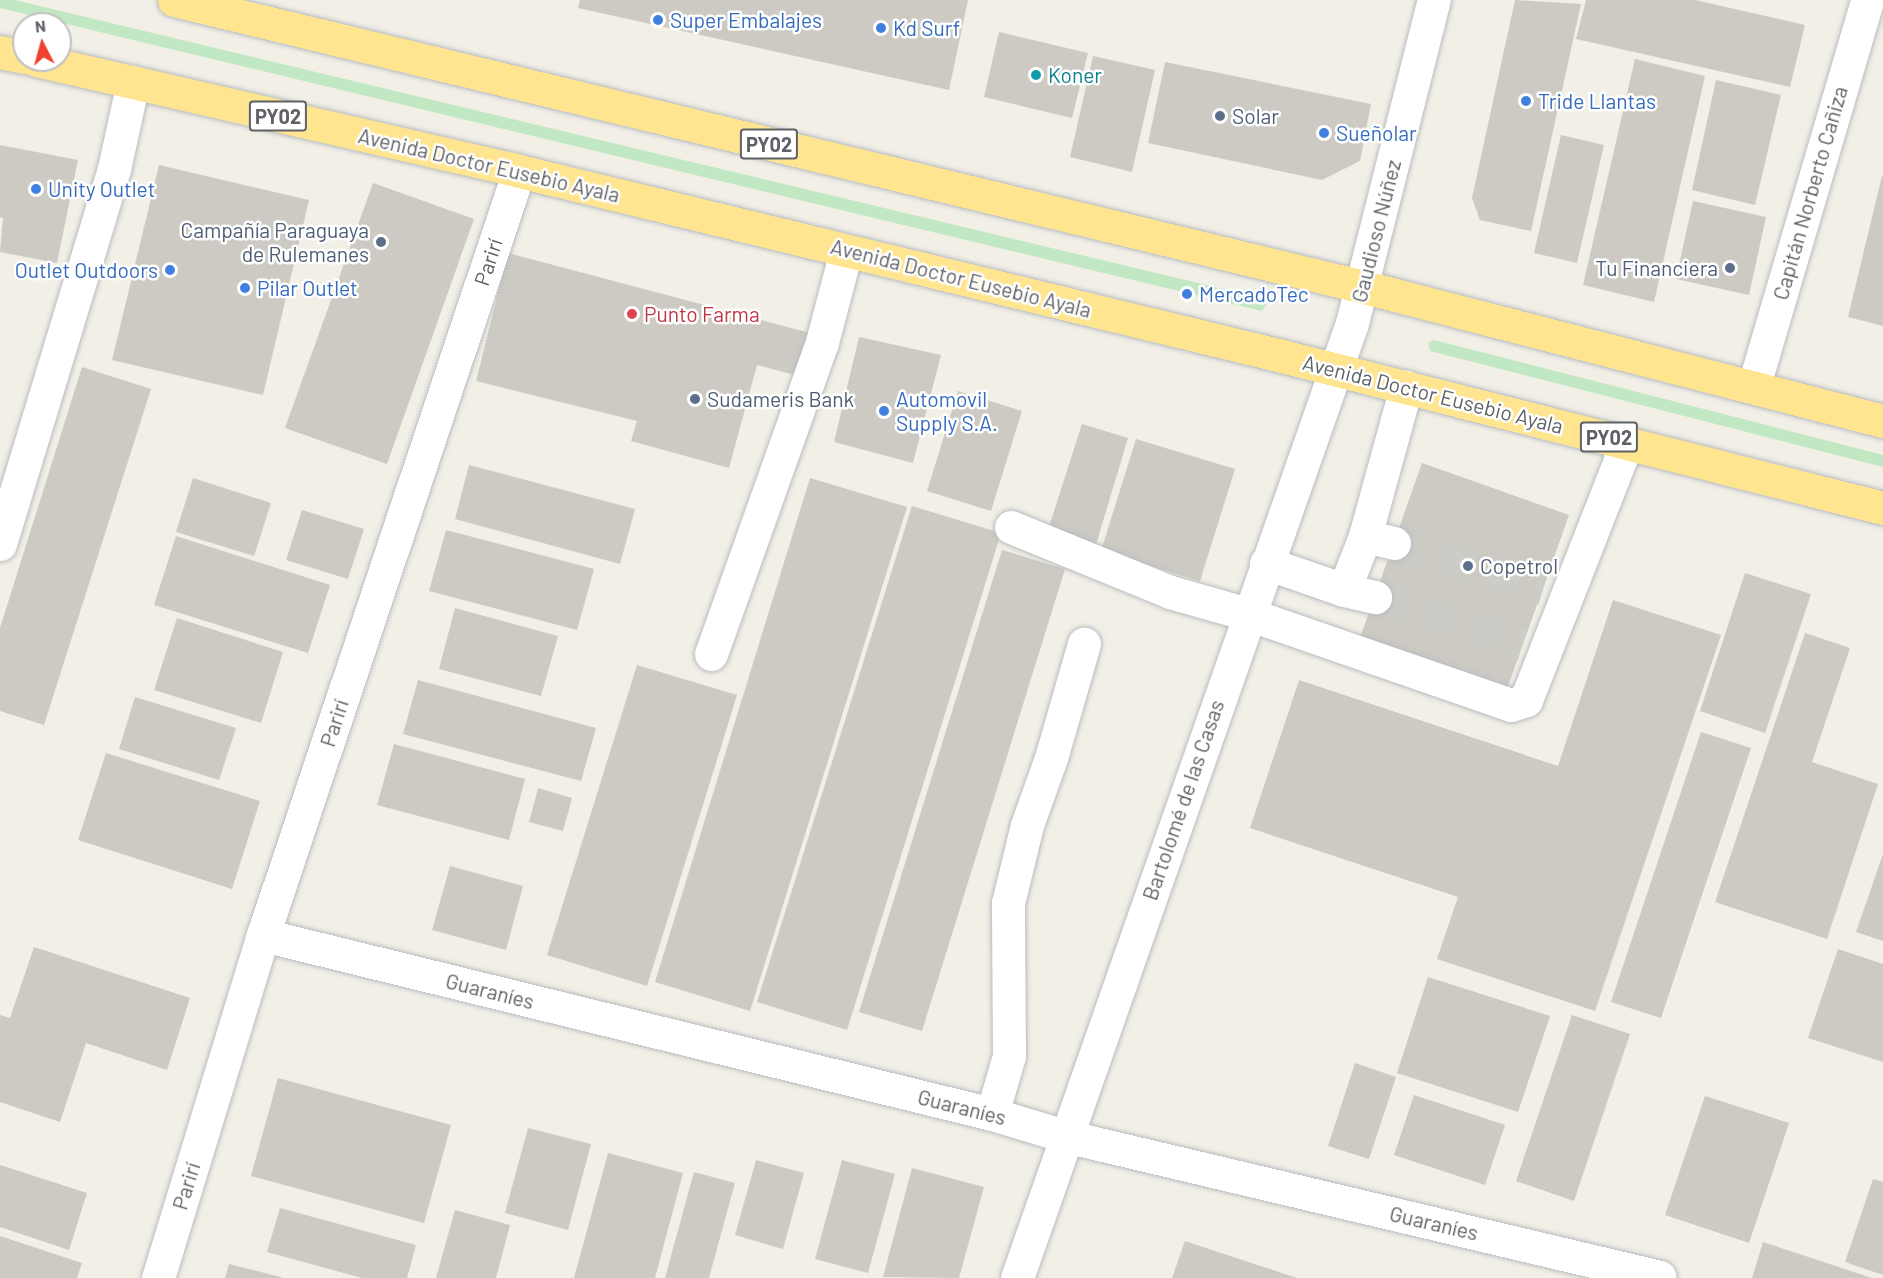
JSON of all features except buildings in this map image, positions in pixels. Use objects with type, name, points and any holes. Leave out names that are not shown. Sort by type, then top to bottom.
[{"type":"highway","name":"PY02","points":[[174,0],[1364,287],[1754,385],[1883,421]]},
{"type":"highway","name":"Avenida Doctor Eusebio Ayala","points":[[72,68],[519,171],[1334,369],[1883,508]]},
{"type":"street","name":"Gaudioso Núñez","points":[[1352,323],[1364,287],[1434,0]]},
{"type":"street","name":"Capitán Norberto Cañiza","points":[[1754,385],[1867,0]]},
{"type":"street","points":[[0,544],[114,169],[133,82]]},
{"type":"street","name":"Parirí","points":[[158,1278],[263,935],[519,171]]},
{"type":"street","points":[[711,654],[822,342],[846,251]]},
{"type":"street","name":"Bartolomé de las Casas","points":[[1017,1278],[1266,562],[1352,323]]},
{"type":"street","points":[[1266,562],[1360,593],[1379,540],[1406,387]]},
{"type":"street","points":[[1011,527],[1170,592],[1248,614],[1511,705],[1526,700],[1534,646],[1555,592],[1627,442]]},
{"type":"street","points":[[992,1114],[1009,1056],[1008,903],[1027,825],[1051,758],[1084,644]]},
{"type":"street","name":"Guaraníes","points":[[263,935],[992,1114],[1065,1136],[1660,1277]]},
{"type":"green space","points":[[0,0],[15,0],[65,12],[17,12],[0,8]]},
{"type":"green space","points":[[72,14],[1265,299],[1267,304],[1262,311],[72,25]]},
{"type":"green space","points":[[1434,340],[1883,455],[1883,467],[1430,351],[1428,343]]},
{"type":"tunnel","points":[[1394,543],[1543,588]]},
{"type":"tunnel","points":[[1375,597],[1523,644]]},
{"type":"place","name":"Super Embalajes","points":[[658,20]]},
{"type":"place","name":"Kd Surf","points":[[881,28]]},
{"type":"place","name":"Koner","points":[[1036,75]]},
{"type":"place","name":"Tride Llantas","points":[[1526,101]]},
{"type":"place","name":"Solar","points":[[1220,116]]},
{"type":"place","name":"Sueñolar","points":[[1324,133]]},
{"type":"place","name":"Unity Outlet","points":[[36,189]]},
{"type":"place","name":"Campañía Paraguaya de Rulemanes","points":[[381,242]]},
{"type":"place","name":"Tu Financiera","points":[[1730,268]]},
{"type":"place","name":"Outlet Outdoors","points":[[170,270]]},
{"type":"place","name":"Pilar Outlet","points":[[245,288]]},
{"type":"place","name":"MercadoTec","points":[[1187,294]]},
{"type":"place","name":"Punto Farma","points":[[632,314]]},
{"type":"place","name":"Sudameris Bank","points":[[695,399]]},
{"type":"place","name":"Automovil Supply S.A.","points":[[884,411]]},
{"type":"place","name":"Copetrol","points":[[1468,566]]}]
